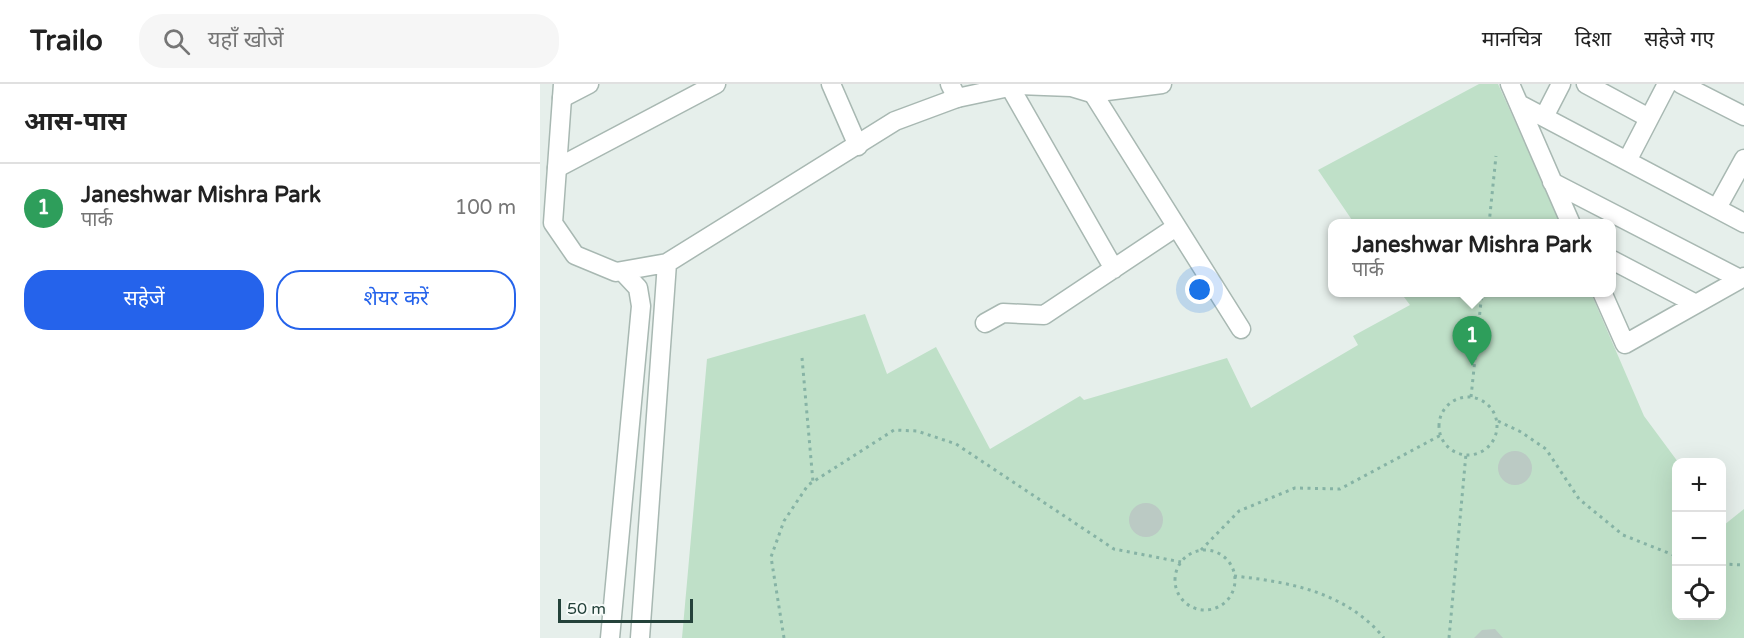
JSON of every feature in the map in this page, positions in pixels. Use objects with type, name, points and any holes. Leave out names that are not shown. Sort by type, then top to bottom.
[{"type":"street","points":[[589,84],[563,91],[557,168],[547,218],[575,255],[616,272],[667,263],[895,121],[953,91],[1010,87],[1089,89],[1162,84]]},
{"type":"street","points":[[557,168],[716,84]]},
{"type":"street","points":[[831,84],[858,146]]},
{"type":"street","points":[[1510,84],[1569,219]]},
{"type":"street","points":[[1544,117],[1561,84]]},
{"type":"street","points":[[1586,84],[1649,118]]},
{"type":"street","points":[[1627,161],[1667,84]]},
{"type":"street","points":[[1682,84],[1744,116]]},
{"type":"street","points":[[1010,87],[1114,269]]},
{"type":"street","points":[[1089,89],[1241,329]]},
{"type":"street","points":[[1519,104],[1744,223]]},
{"type":"street","points":[[1717,208],[1743,165]]},
{"type":"street","points":[[1552,182],[1742,278]]},
{"type":"street","points":[[985,323],[1003,313],[1044,315],[1176,227]]},
{"type":"street","points":[[640,638],[667,263]]},
{"type":"street","points":[[1616,263],[1696,304]]},
{"type":"street","points":[[610,638],[641,306],[638,288],[623,272]]},
{"type":"street","points":[[1604,297],[1625,344],[1742,278]]},
{"type":"path","points":[[1490,219],[1496,156]]},
{"type":"path","points":[[1472,397],[1482,297]]},
{"type":"path","points":[[802,358],[813,482]]},
{"type":"path","points":[[1472,397],[1486,402],[1494,411],[1498,422],[1492,443],[1483,451],[1466,454],[1450,449],[1441,435],[1440,418],[1445,408],[1454,400],[1472,397]]},
{"type":"path","points":[[1498,422],[1521,432],[1546,449],[1579,499],[1623,535],[1672,554]]},
{"type":"path","points":[[784,638],[771,557],[784,520],[813,482],[894,430],[917,431],[956,444],[1114,549],[1181,562]]},
{"type":"path","points":[[1201,550],[1239,511],[1295,488],[1340,489],[1441,435]]},
{"type":"path","points":[[1449,638],[1466,454]]},
{"type":"path","points":[[1201,550],[1213,551],[1223,556],[1231,565],[1234,576],[1234,588],[1228,599],[1208,610],[1196,609],[1186,604],[1178,595],[1175,584],[1176,572],[1181,562],[1190,554],[1201,550]]},
{"type":"path","points":[[1726,564],[1744,565]]},
{"type":"path","points":[[1234,576],[1279,581],[1316,591],[1351,608],[1384,638]]},
{"type":"green space","points":[[1479,84],[1498,84],[1559,219],[1351,219],[1318,170]]},
{"type":"green space","points":[[1404,297],[1593,297],[1644,416],[1675,458],[1672,458],[1672,620],[1726,620],[1726,523],[1744,509],[1744,638],[682,638],[707,359],[865,314],[887,374],[936,347],[990,449],[1080,396],[1084,400],[1227,358],[1251,408],[1358,345],[1353,336],[1410,305]]},
{"type":"building","points":[[1515,451],[1527,456],[1532,468],[1527,480],[1515,485],[1503,480],[1498,468],[1503,456]]},
{"type":"building","points":[[1146,503],[1158,508],[1163,520],[1158,532],[1146,537],[1134,532],[1129,520],[1134,508]]},
{"type":"building","points":[[1495,629],[1503,638],[1474,638],[1482,630]]},
{"type":"place","name":"Janeshwar Mishra Park","points":[[1472,366]]}]
